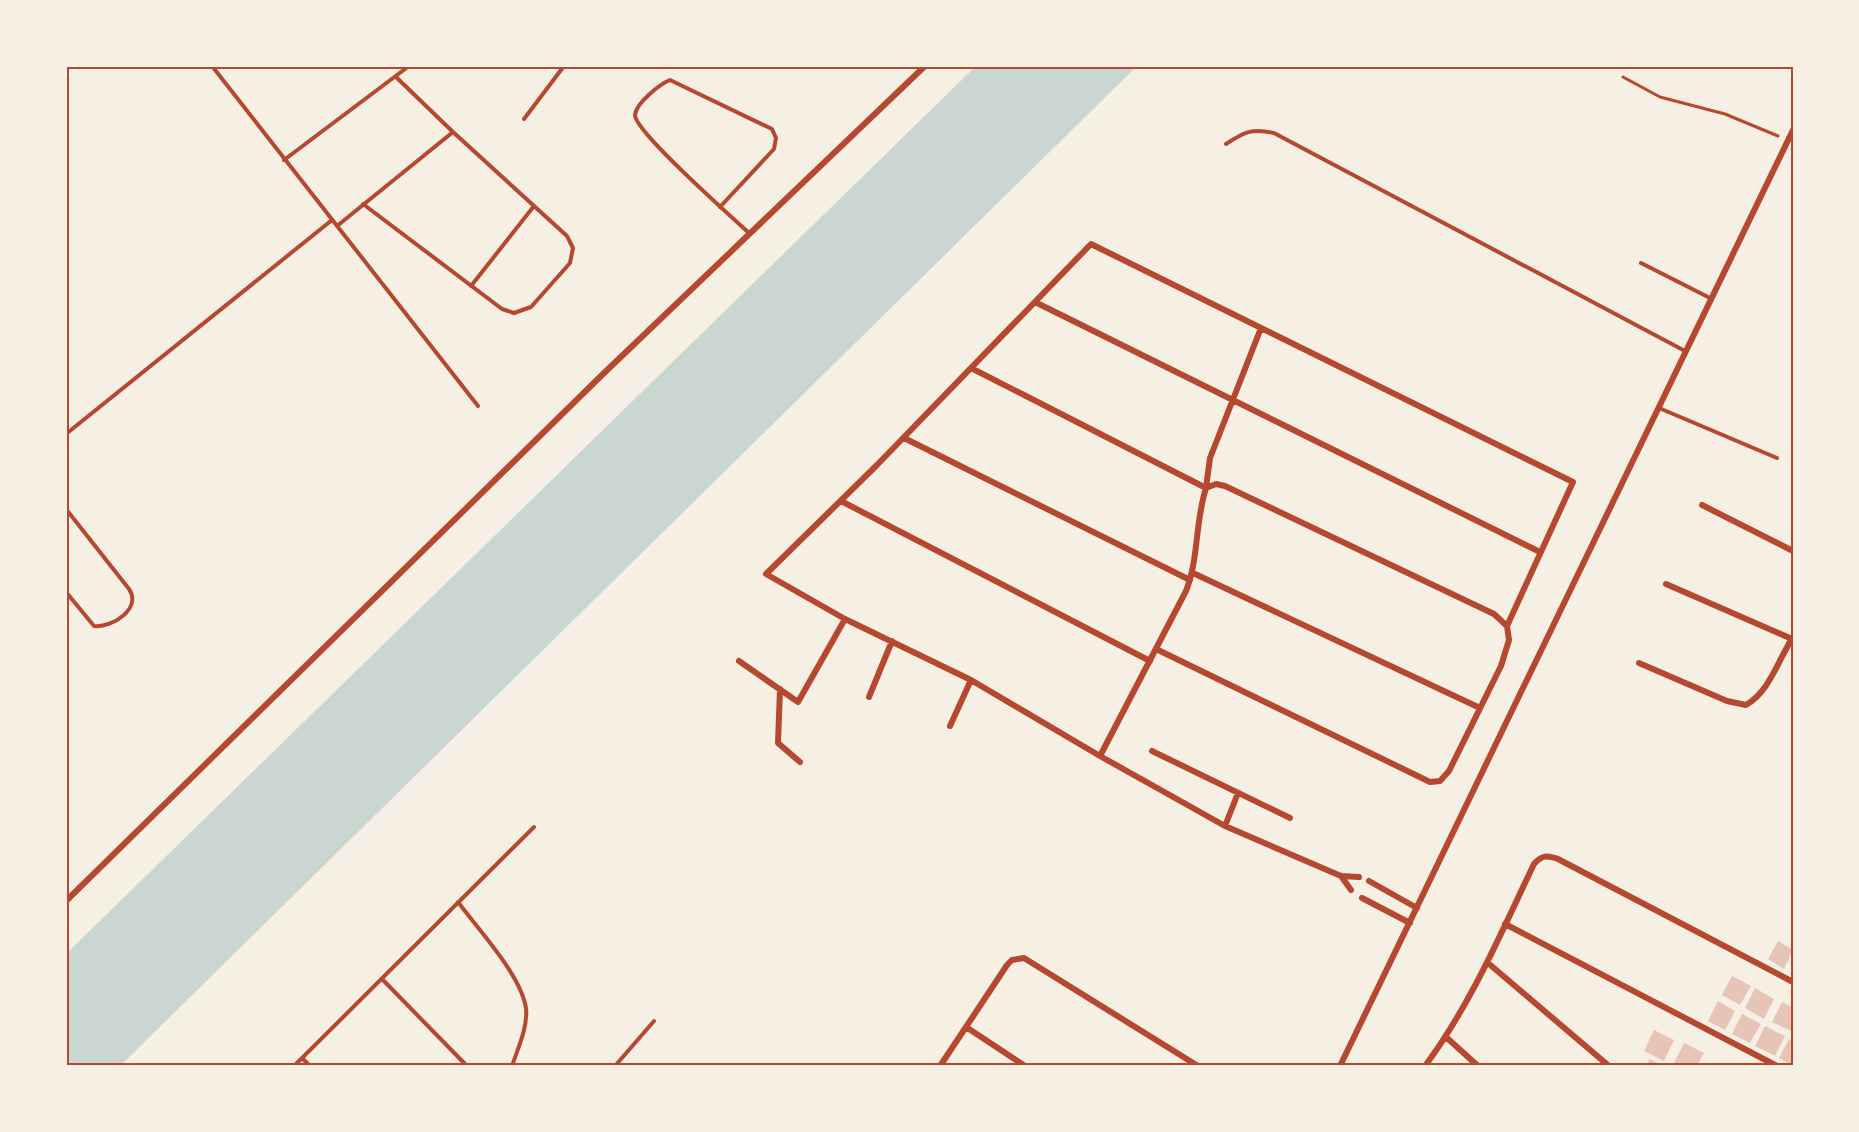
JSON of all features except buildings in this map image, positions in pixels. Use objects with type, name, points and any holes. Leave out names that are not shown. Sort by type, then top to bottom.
[{"type":"street","points":[[66,901],[603,374],[925,66]]},
{"type":"street","points":[[1340,1066],[1793,130]]},
{"type":"street","points":[[1156,649],[1430,782],[1440,781],[1449,771],[1501,666],[1509,640],[1507,626],[1573,482],[1091,244],[904,438],[766,574],[845,619],[970,680],[1226,826],[1341,876],[1359,877]]},
{"type":"street","points":[[1035,302],[1540,552]]},
{"type":"street","points":[[1100,756],[1192,577],[1197,519],[1206,488],[1210,458],[1261,328]]},
{"type":"street","points":[[971,368],[1206,488],[1216,484],[1225,486],[1494,614],[1507,626]]},
{"type":"street","points":[[904,438],[1192,577],[1480,708]]},
{"type":"street","points":[[841,501],[1150,661]]},
{"type":"street","points":[[1702,505],[1793,551]]},
{"type":"street","points":[[1639,663],[1727,701],[1746,705],[1756,699],[1765,688],[1792,638],[1666,584]]},
{"type":"street","points":[[739,661],[798,702],[845,619]]},
{"type":"street","points":[[869,697],[892,641]]},
{"type":"street","points":[[950,726],[970,680]]},
{"type":"street","points":[[780,689],[778,743],[800,762]]},
{"type":"street","points":[[1152,752],[1290,818]]},
{"type":"street","points":[[1226,826],[1238,793]]},
{"type":"street","points":[[1425,1066],[1446,1037],[1488,963],[1534,864],[1540,857],[1549,855],[1793,982]]},
{"type":"street","points":[[1341,876],[1351,890]]},
{"type":"street","points":[[1369,882],[1417,908]]},
{"type":"street","points":[[1362,898],[1410,923]]},
{"type":"street","points":[[1505,924],[1777,1066]]},
{"type":"street","points":[[940,1066],[1007,965],[1012,960],[1024,958],[1198,1066]]},
{"type":"street","points":[[1488,963],[1609,1066]]},
{"type":"street","points":[[966,1027],[1026,1066]]},
{"type":"street","points":[[1446,1037],[1478,1066]]},
{"type":"lane","points":[[212,66],[478,406]]},
{"type":"lane","points":[[284,160],[409,66]]},
{"type":"lane","points":[[525,119],[564,66]]},
{"type":"lane","points":[[363,204],[502,309],[514,313],[531,307],[570,263],[573,248],[567,236],[396,78]]},
{"type":"lane","points":[[720,207],[774,149],[776,138],[772,129],[670,80],[638,108],[636,115],[638,126],[720,207],[750,235]]},
{"type":"lane","points":[[1226,144],[1245,131],[1257,129],[1274,133],[1686,351]]},
{"type":"lane","points":[[337,226],[453,132]]},
{"type":"lane","points":[[471,286],[534,206]]},
{"type":"lane","points":[[66,434],[332,220]]},
{"type":"lane","points":[[1641,263],[1712,299]]},
{"type":"lane","points":[[1659,408],[1777,458]]},
{"type":"lane","points":[[66,592],[94,626],[106,624],[126,613],[133,602],[133,595],[129,589],[67,512]]},
{"type":"lane","points":[[294,1066],[534,827]]},
{"type":"lane","points":[[458,902],[513,976],[522,994],[526,1019],[512,1066]]},
{"type":"lane","points":[[382,979],[467,1066]]},
{"type":"lane","points":[[615,1066],[654,1021]]},
{"type":"lane","points":[[302,1058],[310,1066]]},
{"type":"path","points":[[1623,77],[1660,97],[1734,117],[1788,141]]},
{"type":"shaded area","points":[[976,66],[1137,66],[120,1066],[66,1066],[66,954]]}]
